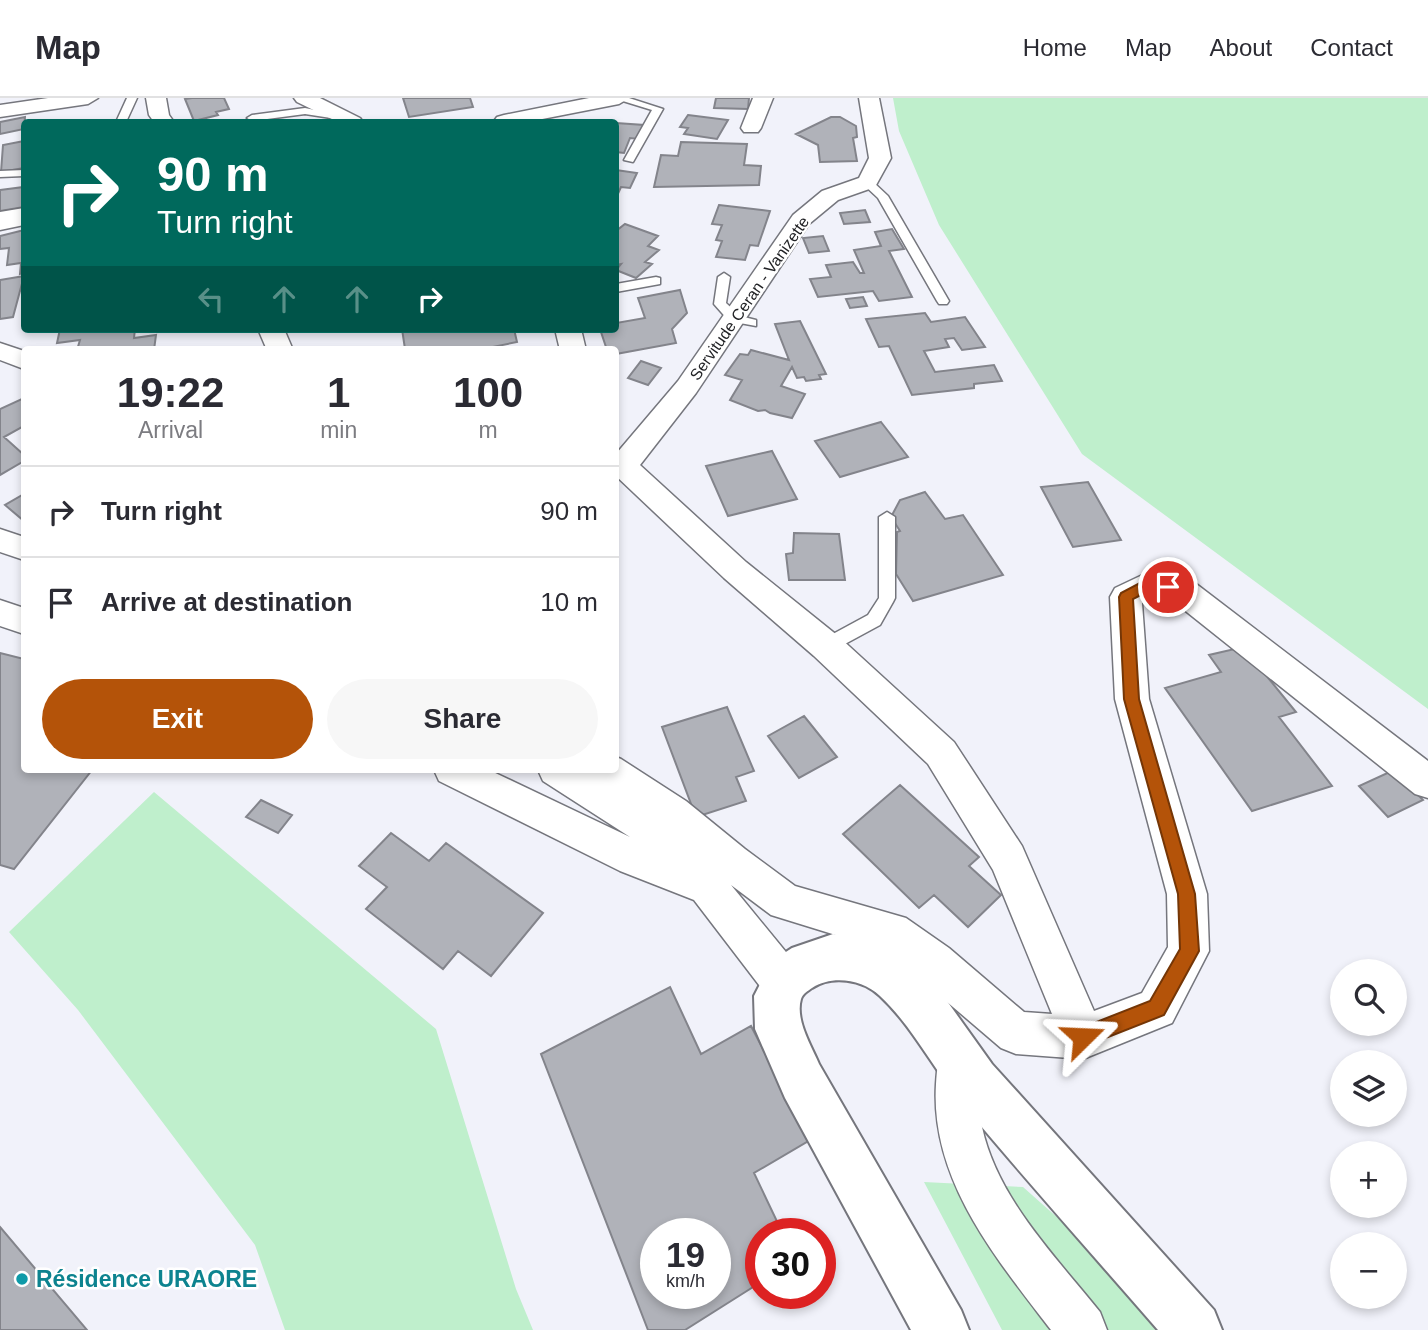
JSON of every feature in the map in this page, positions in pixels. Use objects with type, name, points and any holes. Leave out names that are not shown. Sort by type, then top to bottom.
[{"type":"street","points":[[0,111],[88,98]]},
{"type":"street","points":[[156,98],[162,119]]},
{"type":"street","points":[[304,98],[347,119]]},
{"type":"street","points":[[518,119],[619,98]]},
{"type":"street","points":[[751,128],[763,98]]},
{"type":"street","points":[[867,182],[880,159],[869,98]]},
{"type":"street","points":[[499,101],[503,119]]},
{"type":"street","name":"Servitude Ceran - Vanizette","points":[[620,465],[660,424],[740,319],[801,220],[819,201],[838,190],[867,182]]},
{"type":"street","points":[[0,223],[21,219]]},
{"type":"street","points":[[620,465],[735,569],[826,646],[941,753],[1008,859],[1083,1037]]},
{"type":"street","points":[[0,540],[21,549]]},
{"type":"street","points":[[561,773],[700,863],[786,902],[892,932],[934,963],[1016,1033],[1083,1037],[1157,1008],[1189,951],[1186,894],[1132,699],[1126,597],[1153,582],[1184,592],[1428,782]]},
{"type":"street","points":[[0,613],[21,620]]},
{"type":"street","points":[[459,773],[634,858],[700,863]]},
{"type":"street","points":[[613,773],[673,813],[700,863],[784,983]]},
{"type":"street","points":[[941,1330],[802,1081],[779,1029],[777,996],[788,977],[808,964],[833,956],[866,962],[894,977],[926,1010],[975,1080],[1028,1143],[1194,1330]]},
{"type":"street","points":[[959,1058],[959,1126],[978,1183],[1014,1239],[1082,1330]]},
{"type":"lane","points":[[121,119],[132,98]]},
{"type":"lane","points":[[619,98],[658,109],[629,160]]},
{"type":"lane","points":[[252,118],[305,111],[344,119]]},
{"type":"lane","points":[[0,174],[21,173]]},
{"type":"lane","points":[[867,182],[887,203],[943,301]]},
{"type":"lane","points":[[0,215],[21,212]]},
{"type":"lane","points":[[724,277],[720,304],[740,319]]},
{"type":"lane","points":[[619,287],[656,281]]},
{"type":"lane","points":[[826,646],[874,620],[887,598],[887,517]]},
{"type":"green space","points":[[893,98],[1428,98],[1428,709],[1082,454],[939,225],[899,131]]},
{"type":"green space","points":[[154,792],[436,1029],[516,1289],[533,1330],[285,1330],[255,1245],[78,1010],[9,932]]},
{"type":"green space","points":[[924,1182],[1023,1187],[1184,1330],[1002,1330]]},
{"type":"building","points":[[224,98],[229,109],[216,112],[218,115],[193,119],[185,99]]},
{"type":"building","points":[[403,98],[470,98],[473,107],[409,117]]},
{"type":"building","points":[[716,98],[749,98],[748,109],[714,108]]},
{"type":"building","points":[[688,115],[728,120],[717,139],[684,134],[688,128],[680,127]]},
{"type":"building","points":[[25,117],[21,119],[21,130],[0,134],[0,122]]},
{"type":"building","points":[[831,117],[840,117],[856,126],[857,137],[853,138],[857,161],[820,162],[818,145],[796,134]]},
{"type":"building","points":[[619,123],[644,125],[639,139],[630,138],[624,153],[619,152]]},
{"type":"building","points":[[21,142],[21,169],[1,172],[3,145]]},
{"type":"building","points":[[681,142],[747,144],[744,165],[761,166],[759,185],[654,187],[661,155],[678,156]]},
{"type":"building","points":[[619,170],[637,173],[630,188],[621,187],[619,191]]},
{"type":"building","points":[[21,187],[21,208],[0,211],[0,190]]},
{"type":"building","points":[[719,205],[770,211],[758,246],[750,245],[745,260],[716,257],[722,241],[716,240],[722,225],[712,224]]},
{"type":"building","points":[[865,210],[870,222],[844,224],[840,213]]},
{"type":"building","points":[[625,224],[658,236],[648,246],[659,250],[645,262],[652,264],[636,278],[619,271],[619,229]]},
{"type":"building","points":[[892,229],[904,249],[889,251],[912,297],[879,301],[873,291],[818,297],[810,279],[831,277],[826,265],[853,262],[860,273],[864,273],[854,250],[881,246],[875,232]]},
{"type":"building","points":[[21,231],[21,263],[7,265],[9,248],[0,249],[0,236]]},
{"type":"building","points":[[823,236],[829,251],[809,253],[803,238]]},
{"type":"building","points":[[21,276],[13,317],[0,319],[0,280]]},
{"type":"building","points":[[680,290],[687,313],[672,329],[676,343],[619,353],[619,346],[606,346],[601,333],[619,333],[619,322],[645,318],[638,298]]},
{"type":"building","points":[[863,297],[867,306],[850,308],[846,299]]},
{"type":"building","points":[[925,313],[931,322],[965,317],[985,347],[962,350],[954,338],[945,339],[949,347],[924,351],[935,372],[994,365],[1002,381],[974,384],[974,388],[912,395],[889,346],[879,347],[866,319]]},
{"type":"building","points":[[800,321],[826,374],[819,375],[821,379],[806,381],[804,377],[797,378],[792,367],[781,386],[805,394],[792,418],[765,410],[758,411],[730,400],[742,380],[725,375],[740,354],[748,355],[751,350],[789,360],[775,324]]},
{"type":"building","points":[[59,333],[135,333],[134,338],[156,335],[155,346],[78,346],[80,340],[57,343]]},
{"type":"building","points":[[403,333],[515,333],[517,342],[498,346],[405,346]]},
{"type":"building","points":[[641,361],[661,368],[648,385],[628,378]]},
{"type":"building","points":[[21,399],[21,428],[4,437],[21,452],[21,463],[0,475],[0,409]]},
{"type":"building","points":[[881,422],[908,457],[840,477],[815,441]]},
{"type":"building","points":[[772,451],[797,499],[728,516],[706,466]]},
{"type":"building","points":[[1088,482],[1121,540],[1073,547],[1041,487]]},
{"type":"building","points":[[925,492],[945,519],[963,515],[1003,575],[913,601],[896,574],[897,532],[900,531],[891,517],[900,500]]},
{"type":"building","points":[[21,496],[21,518],[5,505]]},
{"type":"building","points":[[794,533],[839,534],[845,580],[789,580],[786,554],[793,553]]},
{"type":"building","points":[[1243,647],[1296,712],[1279,717],[1332,786],[1252,811],[1165,688],[1221,672],[1209,655]]},
{"type":"building","points":[[0,653],[21,658],[21,773],[90,773],[14,869],[0,865]]},
{"type":"building","points":[[727,707],[754,771],[736,777],[746,801],[696,817],[662,727]]},
{"type":"building","points":[[804,716],[837,757],[799,778],[768,736]]},
{"type":"building","points":[[1394,770],[1423,800],[1388,817],[1359,786]]},
{"type":"building","points":[[900,785],[979,857],[969,866],[1001,895],[968,927],[934,895],[919,908],[843,834]]},
{"type":"building","points":[[261,800],[292,815],[278,833],[246,817]]},
{"type":"building","points":[[391,833],[429,861],[446,843],[543,913],[491,976],[458,951],[443,969],[366,909],[387,887],[359,866]]},
{"type":"building","points":[[670,987],[701,1054],[751,1026],[810,1140],[754,1173],[775,1218],[745,1218],[745,1292],[731,1301],[731,1218],[640,1218],[640,1309],[718,1309],[685,1330],[648,1330],[541,1054]]},
{"type":"building","name":"Résidence URAORE","points":[[0,1227],[87,1330],[0,1330]]},
{"type":"place","name":"Résidence URAORE","points":[[22,1279]]},
{"type":"route","points":[[1083,1037],[1157,1008],[1189,951],[1186,894],[1132,699],[1126,597],[1153,582],[1168,587]]}]
